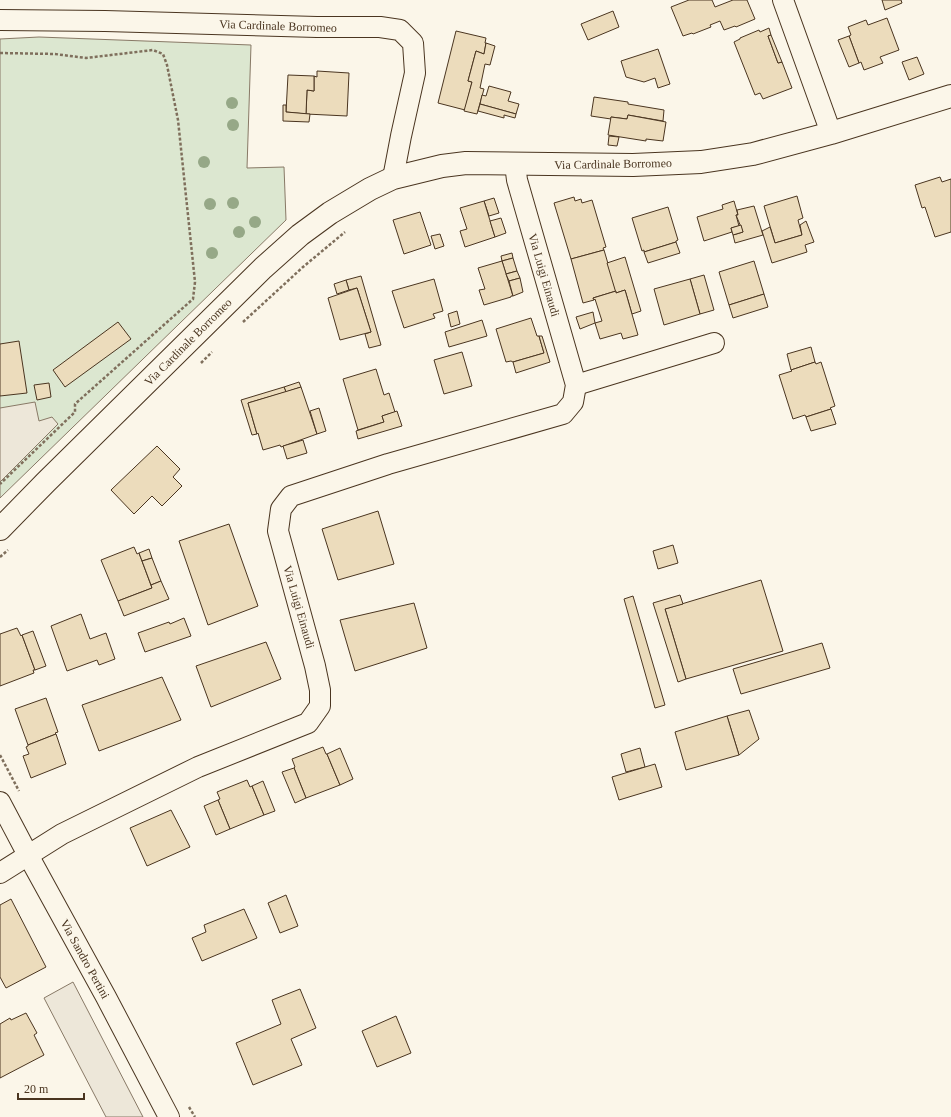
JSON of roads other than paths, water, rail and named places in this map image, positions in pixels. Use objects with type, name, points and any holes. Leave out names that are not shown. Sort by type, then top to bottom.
[{"type":"street","points":[[783,0],[831,133]]},
{"type":"street","name":"Via Cardinale Borromeo","points":[[0,20],[380,27],[400,30],[413,43],[415,73],[393,178]]},
{"type":"street","name":"Via Cardinale Borromeo","points":[[6,538],[46,482],[263,268],[300,235],[330,213],[370,189],[393,178],[442,166],[466,163],[633,165],[701,162],[754,154],[831,133],[951,96]]},
{"type":"street","name":"Via Luigi Einaudi","points":[[0,873],[62,834],[198,767],[308,723],[320,706],[320,690],[315,666],[278,531],[281,510],[291,496],[388,464],[563,414],[572,402],[576,386],[517,180],[515,164]]},
{"type":"street","points":[[576,386],[714,343]]},
{"type":"street","name":"Via Sandro Pertini","points":[[0,802],[106,997],[169,1117]]}]
